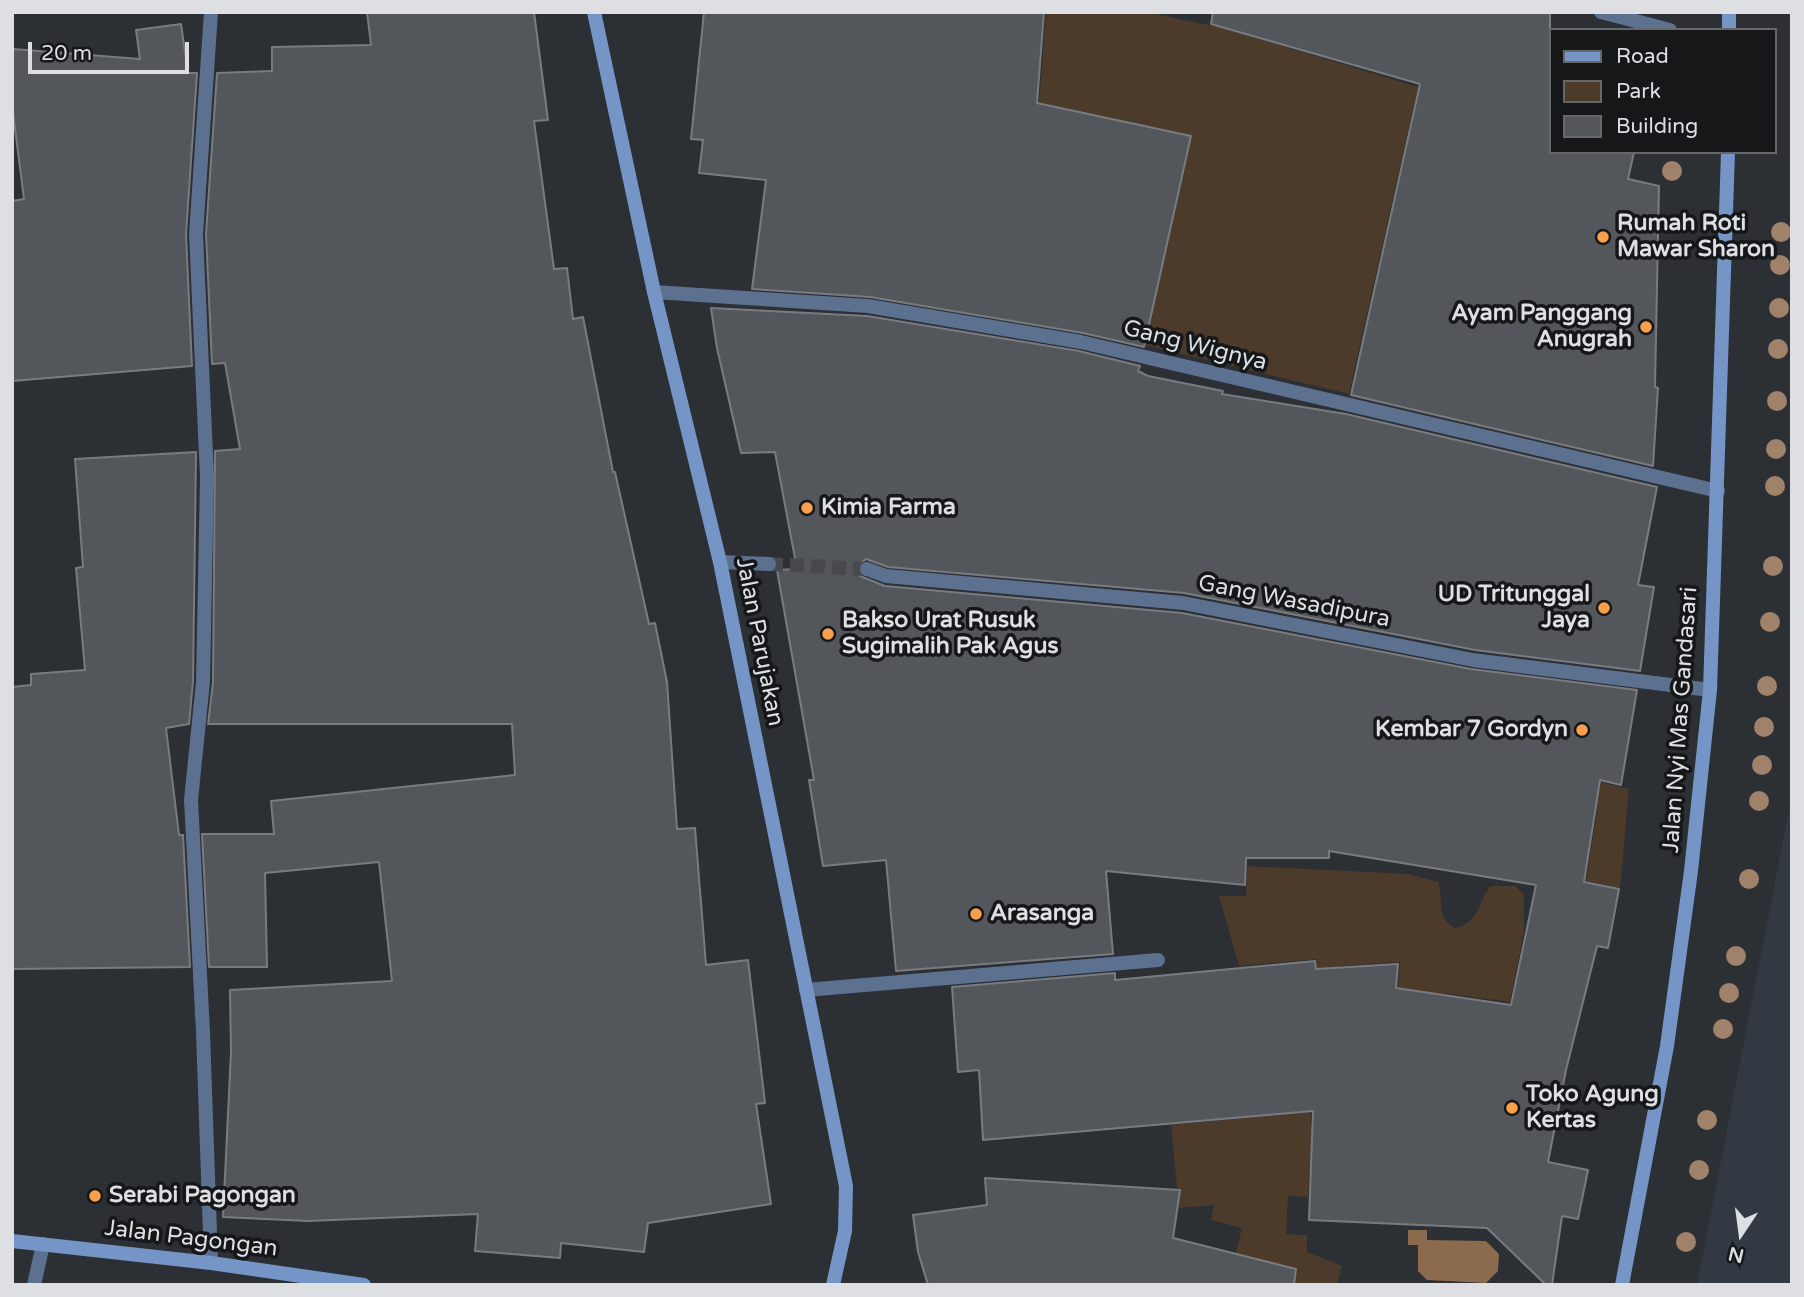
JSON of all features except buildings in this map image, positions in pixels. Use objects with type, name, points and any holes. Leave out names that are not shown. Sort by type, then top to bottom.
[{"type":"main road","name":"Jalan Parujakan","points":[[594,12],[653,292],[720,562],[846,1186],[845,1231],[833,1285]]},
{"type":"main road","name":"Jalan Nyi Mas Gandasari","points":[[1622,1285],[1667,1046],[1691,871],[1710,690],[1728,154]]},
{"type":"main road","name":"Jalan Pagongan","points":[[12,1241],[211,1263],[363,1285]]},
{"type":"street","points":[[211,12],[196,234],[207,477],[203,682],[191,800],[211,1263]]},
{"type":"street","points":[[1601,12],[1662,28]]},
{"type":"street","name":"Gang Wignya","points":[[653,292],[868,306],[1009,328],[1081,342],[1718,491]]},
{"type":"street","points":[[720,562],[769,564]]},
{"type":"street","name":"Gang Wasadipura","points":[[867,569],[886,576],[1183,603],[1473,660],[1710,690]]},
{"type":"street","points":[[806,990],[1158,960]]},
{"type":"street","points":[[34,1285],[43,1244]]},
{"type":"shaded area","points":[[1792,751],[1792,1285],[1697,1285],[1790,804]]},
{"type":"shaded area","points":[[1408,1230],[1427,1230],[1427,1240],[1486,1241],[1499,1254],[1498,1271],[1486,1283],[1427,1280],[1418,1271],[1418,1245],[1408,1245]]},
{"type":"green space","points":[[1046,12],[1145,12],[1223,28],[1418,87],[1349,394],[1145,345],[1192,136],[1039,103]]},
{"type":"green space","points":[[1571,775],[1629,789],[1620,888],[1586,881],[1597,811],[1566,805]]},
{"type":"green space","points":[[1247,866],[1409,874],[1438,882],[1442,913],[1455,928],[1469,922],[1490,886],[1515,886],[1524,894],[1524,932],[1510,1002],[1442,993],[1437,1013],[1397,1005],[1400,962],[1338,966],[1336,981],[1318,982],[1316,959],[1239,966],[1219,896],[1246,896]]},
{"type":"green space","points":[[1310,1112],[1311,1127],[1323,1127],[1323,1136],[1312,1137],[1308,1197],[1288,1196],[1286,1234],[1307,1235],[1307,1252],[1342,1266],[1337,1285],[1274,1285],[1231,1272],[1242,1228],[1211,1220],[1214,1205],[1179,1208],[1171,1125]]},
{"type":"tunnel","points":[[769,564],[867,569]]},
{"type":"place","name":"Rumah Roti Mawar Sharon","points":[[1603,237]]},
{"type":"place","name":"Ayam Panggang Anugrah","points":[[1646,327]]},
{"type":"place","name":"Kimia Farma","points":[[807,508]]},
{"type":"place","name":"UD Tritunggal Jaya","points":[[1604,608]]},
{"type":"place","name":"Bakso Urat Rusuk Sugimalih Pak Agus","points":[[828,634]]},
{"type":"place","name":"Kembar 7 Gordyn","points":[[1582,730]]},
{"type":"place","name":"Arasanga","points":[[976,914]]},
{"type":"place","name":"Toko Agung Kertas","points":[[1512,1108]]},
{"type":"place","name":"Serabi Pagongan","points":[[95,1196]]}]
